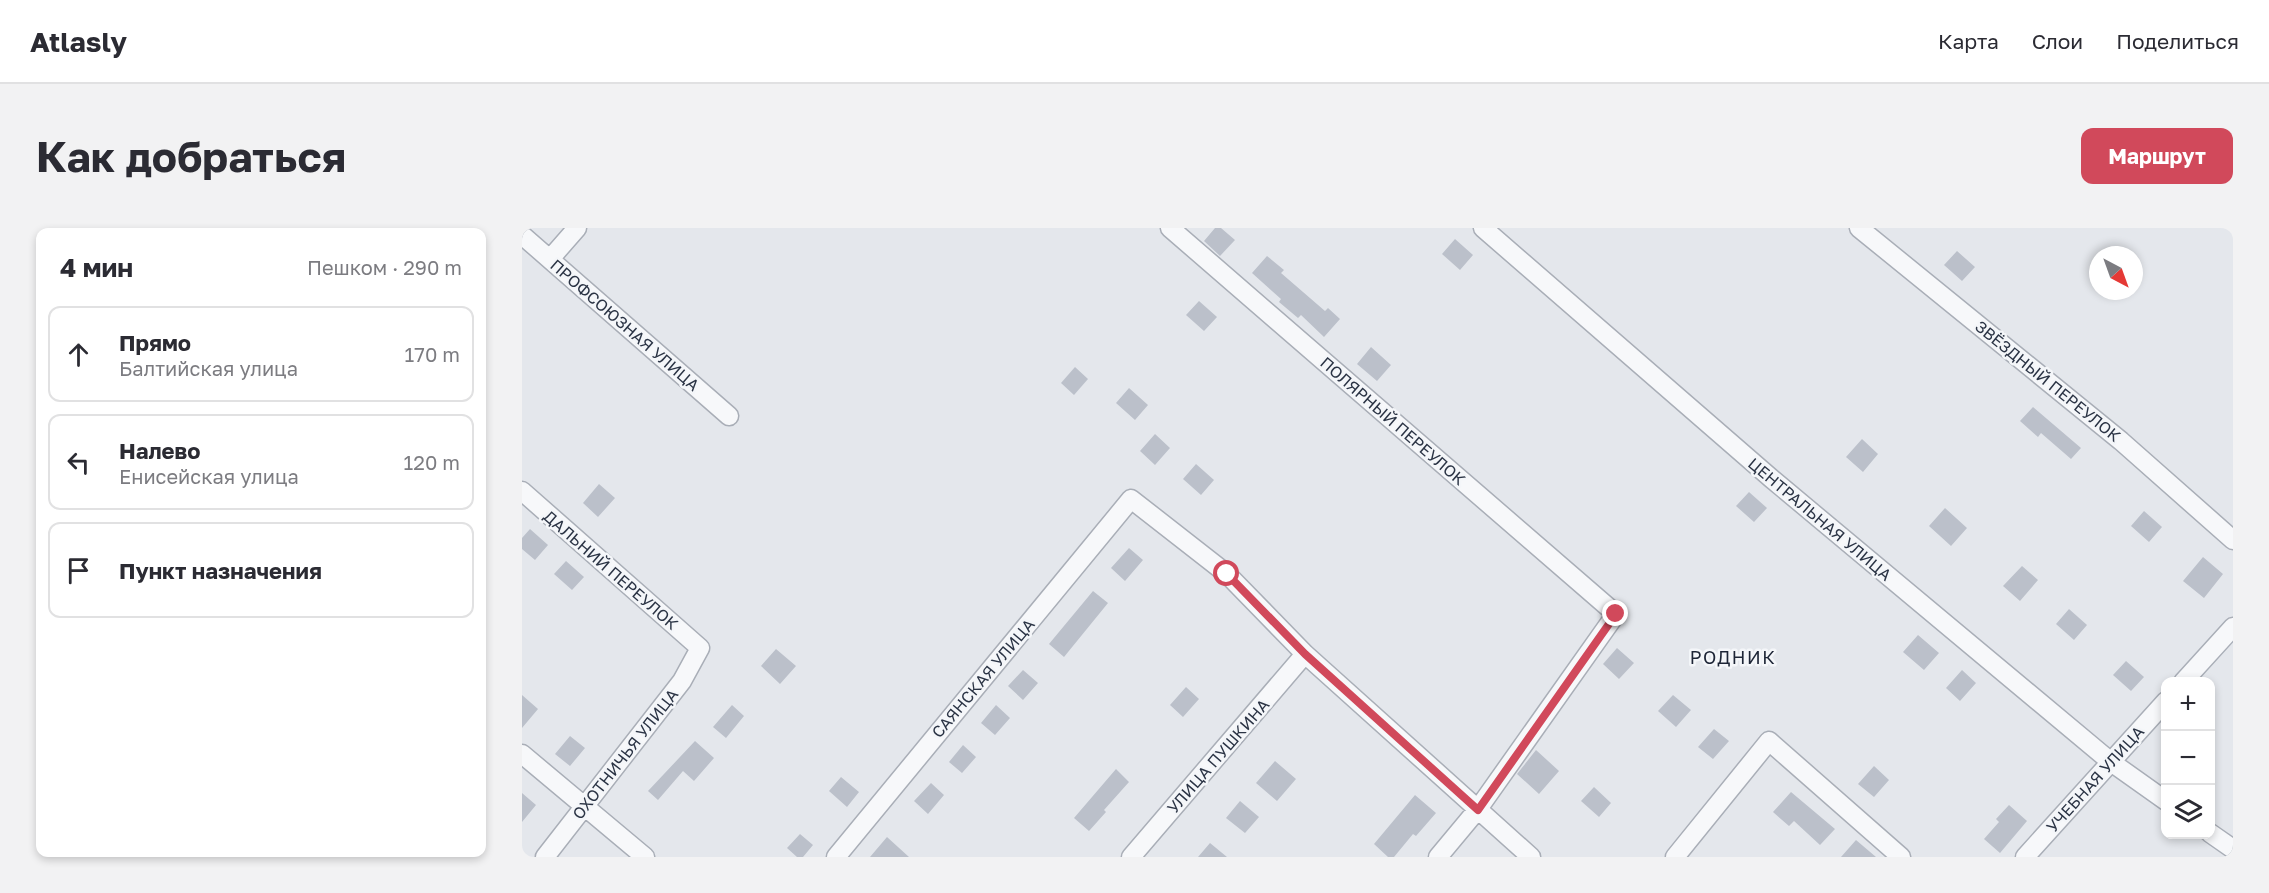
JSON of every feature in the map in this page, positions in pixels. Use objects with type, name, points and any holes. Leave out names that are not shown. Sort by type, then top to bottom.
[{"type":"street","points":[[550,259],[577,228]]},
{"type":"street","name":"ПОЛЯРНЫЙ ПЕРЕУЛОК","points":[[1170,228],[1616,614],[1478,810]]},
{"type":"street","name":"ЦЕНТРАЛЬНАЯ УЛИЦА","points":[[1483,228],[1772,479],[2110,762],[2161,798]]},
{"type":"street","name":"ЗВЁЗДНЫЙ ПЕРЕУЛОК","points":[[1859,228],[2121,441],[2233,540]]},
{"type":"street","name":"ПРОФСОЮЗНАЯ УЛИЦА","points":[[522,235],[729,416]]},
{"type":"street","name":"ДАЛЬНИЙ ПЕРЕУЛОК","points":[[522,491],[700,648]]},
{"type":"street","name":"САЯНСКАЯ УЛИЦА","points":[[836,857],[1131,500],[1227,574],[1305,654]]},
{"type":"street","points":[[2187,677],[2233,627]]},
{"type":"street","name":"ОХОТНИЧЬЯ УЛИЦА","points":[[545,857],[682,681],[700,648]]},
{"type":"street","points":[[1305,654],[1531,857]]},
{"type":"street","name":"УЛИЦА ПУШКИНА","points":[[1131,857],[1305,654]]},
{"type":"street","name":"УЧЕБНАЯ УЛИЦА","points":[[2025,857],[2161,706]]},
{"type":"street","points":[[1675,857],[1769,741],[1901,857]]},
{"type":"street","points":[[522,754],[645,857]]},
{"type":"street","points":[[1438,857],[1478,810]]},
{"type":"street","points":[[2215,836],[2233,849]]},
{"type":"building","points":[[1215,228],[1221,228],[1235,240],[1220,256],[1204,241]]},
{"type":"building","points":[[1455,239],[1473,255],[1460,270],[1442,254]]},
{"type":"building","points":[[1957,251],[1975,267],[1962,281],[1944,265]]},
{"type":"building","points":[[1267,256],[1284,270],[1281,273],[1325,311],[1328,308],[1340,319],[1324,337],[1301,315],[1298,318],[1279,302],[1281,299],[1252,273]]},
{"type":"building","points":[[1199,301],[1217,317],[1204,331],[1186,315]]},
{"type":"building","points":[[1371,347],[1391,365],[1377,381],[1357,364]]},
{"type":"building","points":[[1075,367],[1088,379],[1074,395],[1061,383]]},
{"type":"building","points":[[1129,388],[1148,405],[1135,420],[1116,403]]},
{"type":"building","points":[[2033,407],[2081,448],[2071,459],[2041,433],[2038,437],[2020,421]]},
{"type":"building","points":[[1155,434],[1170,448],[1155,465],[1140,451]]},
{"type":"building","points":[[1862,439],[1878,454],[1863,472],[1846,457]]},
{"type":"building","points":[[1196,464],[1214,480],[1201,495],[1183,479]]},
{"type":"building","points":[[599,484],[615,498],[598,517],[583,503]]},
{"type":"building","points":[[1749,492],[1767,508],[1754,522],[1736,506]]},
{"type":"building","points":[[1945,508],[1967,528],[1951,546],[1929,526]]},
{"type":"building","points":[[2144,511],[2162,527],[2149,542],[2131,526]]},
{"type":"building","points":[[530,529],[548,545],[535,560],[522,549],[522,538]]},
{"type":"building","points":[[1129,548],[1143,560],[1125,581],[1111,568]]},
{"type":"building","points":[[2203,557],[2223,574],[2204,598],[2183,581]]},
{"type":"building","points":[[566,561],[584,577],[572,590],[554,574]]},
{"type":"building","points":[[2022,566],[2038,580],[2020,601],[2003,586]]},
{"type":"building","points":[[1093,591],[1108,603],[1064,657],[1049,644]]},
{"type":"building","points":[[2069,609],[2087,625],[2074,640],[2056,624]]},
{"type":"building","points":[[1918,635],[1939,653],[1924,670],[1903,652]]},
{"type":"building","points":[[1617,648],[1634,663],[1619,679],[1603,664]]},
{"type":"building","points":[[776,649],[796,666],[780,684],[761,666]]},
{"type":"building","points":[[2126,661],[2144,677],[2131,691],[2113,675]]},
{"type":"building","points":[[1023,670],[1038,683],[1023,700],[1008,686]]},
{"type":"building","points":[[1962,670],[1976,683],[1960,701],[1946,688]]},
{"type":"building","points":[[1186,687],[1199,699],[1183,717],[1170,705]]},
{"type":"building","points":[[522,695],[538,709],[522,728]]},
{"type":"building","points":[[1673,695],[1691,710],[1676,727],[1658,711]]},
{"type":"building","points":[[732,705],[744,716],[726,738],[713,727]]},
{"type":"building","points":[[996,705],[1010,718],[995,735],[981,723]]},
{"type":"building","points":[[1714,729],[1729,741],[1713,759],[1698,747]]},
{"type":"building","points":[[570,736],[585,748],[570,766],[555,754]]},
{"type":"building","points":[[695,741],[714,758],[694,781],[683,771],[658,800],[648,791]]},
{"type":"building","points":[[963,745],[976,757],[962,773],[949,762]]},
{"type":"building","points":[[1536,750],[1559,771],[1539,794],[1517,774]]},
{"type":"building","points":[[1275,761],[1296,779],[1277,801],[1256,783]]},
{"type":"building","points":[[1874,766],[1889,780],[1874,797],[1858,784]]},
{"type":"building","points":[[1116,769],[1129,782],[1089,831],[1074,818]]},
{"type":"building","points":[[841,777],[859,792],[847,807],[829,791]]},
{"type":"building","points":[[931,783],[944,795],[928,814],[914,801]]},
{"type":"building","points":[[1594,787],[1611,803],[1599,817],[1581,801]]},
{"type":"building","points":[[1791,792],[1835,829],[1820,845],[1794,821],[1789,826],[1773,812]]},
{"type":"building","points":[[522,793],[536,805],[522,822]]},
{"type":"building","points":[[1415,795],[1436,813],[1416,836],[1413,834],[1394,857],[1388,857],[1374,844]]},
{"type":"building","points":[[1240,801],[1259,817],[1245,833],[1226,818]]},
{"type":"building","points":[[2009,805],[2027,821],[2000,853],[1984,839],[1999,822],[1996,819]]},
{"type":"building","points":[[800,834],[813,845],[803,857],[797,857],[787,848]]},
{"type":"building","points":[[887,837],[909,857],[870,857]]},
{"type":"building","points":[[1856,840],[1876,857],[1841,857]]},
{"type":"building","points":[[1210,843],[1227,857],[1198,857]]},
{"type":"district","name":"РОДНИК","points":[[1733,658]]},
{"type":"route","points":[[1227,574],[1305,654],[1478,810],[1616,614]]}]
